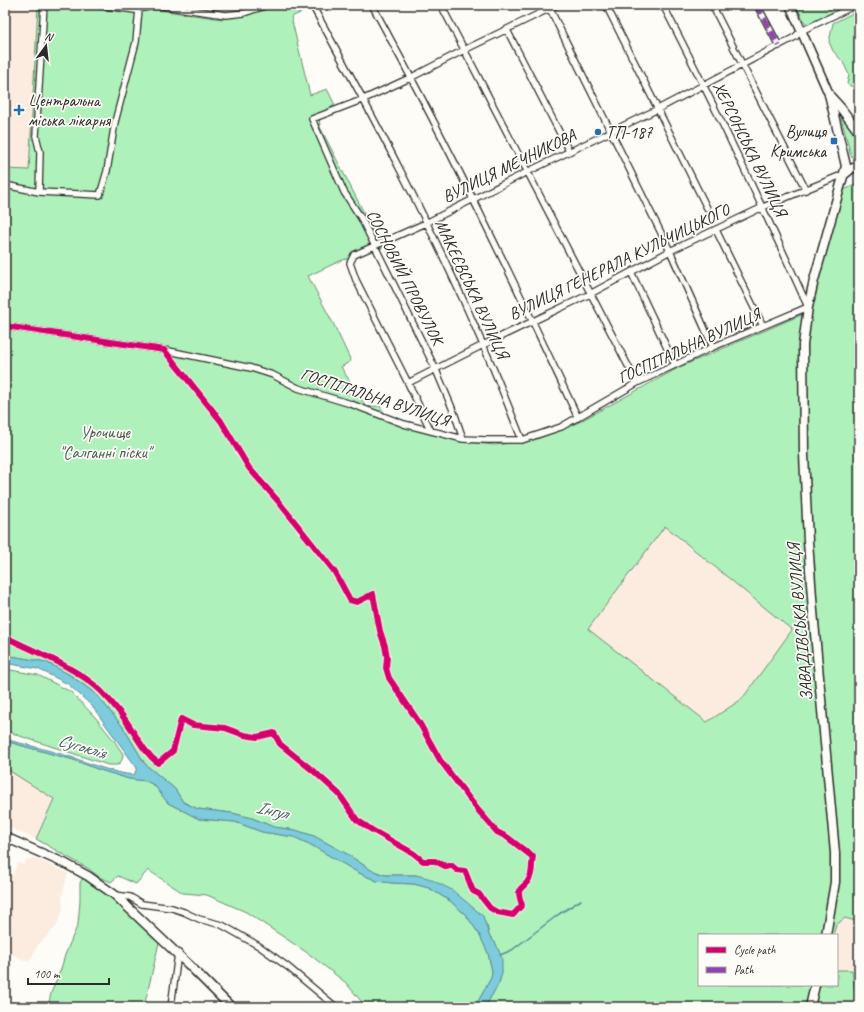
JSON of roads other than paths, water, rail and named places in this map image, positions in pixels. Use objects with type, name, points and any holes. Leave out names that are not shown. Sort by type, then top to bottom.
[{"type":"street","points":[[39,192],[40,152],[36,136],[44,5]]},
{"type":"street","points":[[98,5],[135,10],[138,7],[156,5],[226,15],[244,13],[265,6]]},
{"type":"street","name":"МАКЕЄВСЬКА ВУЛИЦЯ","points":[[312,5],[364,99],[426,222],[483,345],[522,440]]},
{"type":"street","points":[[372,5],[412,77],[474,199],[578,418]]},
{"type":"street","points":[[441,5],[637,384]]},
{"type":"street","points":[[364,99],[507,30],[549,7],[557,5]]},
{"type":"street","points":[[606,5],[707,208]]},
{"type":"street","name":"ХЕРСОНСЬКА ВУЛИЦЯ","points":[[663,5],[704,85],[763,207],[808,306]]},
{"type":"street","points":[[712,5],[806,190]]},
{"type":"street","points":[[757,5],[779,46]]},
{"type":"street","points":[[790,5],[829,94],[859,132]]},
{"type":"street","name":"ВУЛИЦЯ МЕЧНИКОВА","points":[[408,383],[356,280],[350,263],[354,256],[376,247],[569,151],[658,109],[779,46],[795,37],[801,31],[856,5]]},
{"type":"street","points":[[5,185],[39,192],[100,195],[107,171],[115,122],[136,42],[138,7]]},
{"type":"street","points":[[549,7],[670,252],[713,347]]},
{"type":"street","points":[[507,30],[569,151]]},
{"type":"street","name":"ЗАВАДІВСЬКА ВУЛИЦЯ","points":[[826,934],[835,882],[835,853],[813,611],[807,517],[804,454],[803,345],[808,306],[814,280],[846,166],[829,94]]},
{"type":"street","name":"СОСНОВИЙ ПРОВУЛОК","points":[[364,99],[312,119],[344,192],[361,218],[376,247],[436,370],[456,415],[463,439]]},
{"type":"street","points":[[833,116],[834,110],[840,107]]},
{"type":"street","points":[[844,160],[859,166]]},
{"type":"street","points":[[844,174],[859,166]]},
{"type":"street","name":"ВУЛИЦЯ ГЕНЕРАЛА КУЛЬЧИЦЬКОГО","points":[[408,383],[763,207],[844,174]]},
{"type":"street","points":[[716,230],[763,326]]},
{"type":"street","points":[[631,272],[675,365]]},
{"type":"street","name":"ГОСПІТАЛЬНА ВУЛИЦЯ","points":[[5,326],[164,350],[251,368],[273,375],[298,388],[344,402],[404,424],[463,439],[522,440],[561,427],[637,384],[675,365],[808,306]]},
{"type":"street","points":[[408,383],[431,431]]},
{"type":"street","points":[[5,837],[78,870],[115,895],[178,953],[231,1007]]},
{"type":"street","points":[[115,895],[130,897],[142,904],[172,908],[199,919],[222,926],[259,946],[282,962],[336,1007]]},
{"type":"street","points":[[171,1007],[178,953]]},
{"type":"street","points":[[810,1007],[815,986]]},
{"type":"water","points":[[5,655],[46,662],[70,675],[97,695],[123,727],[145,764],[175,789],[183,802],[198,809],[232,813],[252,818],[274,827],[295,830],[314,836],[347,854],[371,870],[385,875],[416,875],[428,878],[452,890],[483,916],[489,935],[496,944],[502,958],[502,973],[499,983],[485,1007],[475,1007],[491,978],[492,971],[488,953],[479,934],[466,915],[450,901],[429,888],[414,884],[377,881],[359,873],[311,845],[294,837],[262,832],[235,822],[199,819],[168,803],[154,785],[146,781],[129,779],[74,760],[5,741],[5,738],[118,772],[134,775],[137,768],[92,706],[68,684],[38,669],[5,663]]},
{"type":"waterway","points":[[500,955],[512,950],[559,914],[581,900]]},
{"type":"place","name":"Центральна міська лікарня","points":[[19,110]]},
{"type":"place","name":"ТП-187","points":[[598,132]]},
{"type":"place","name":"Вулиця Кримська","points":[[834,141]]},
{"type":"park label","name":"Урочище \"Салганні піски\"","points":[[105,442]]},
{"type":"water label","name":"Сугоклія","points":[[82,746]]},
{"type":"water label","name":"Інгул","points":[[272,810]]}]
